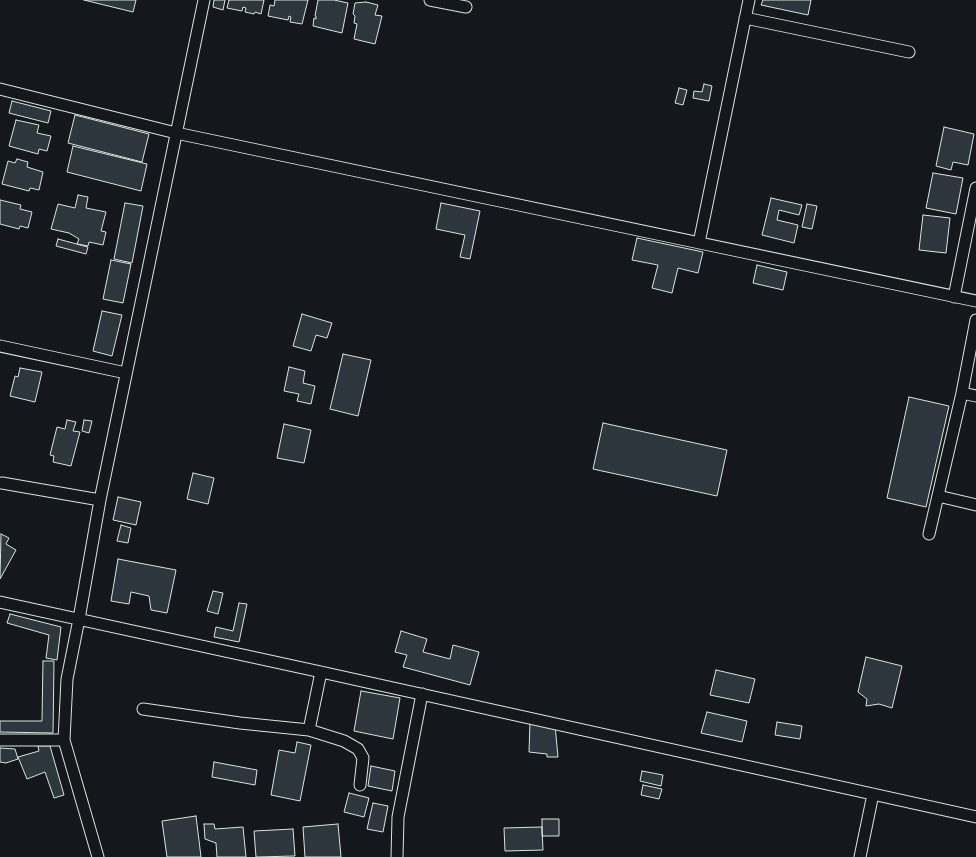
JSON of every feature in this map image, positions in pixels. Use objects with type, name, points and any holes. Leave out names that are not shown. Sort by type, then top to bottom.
[{"type":"street","points":[[98,857],[64,740],[67,679],[100,500],[204,0]]},
{"type":"street","points":[[430,0],[466,7]]},
{"type":"street","points":[[699,243],[749,0]]},
{"type":"street","points":[[745,18],[909,52]]},
{"type":"street","points":[[0,89],[176,133],[976,301]]},
{"type":"street","points":[[954,297],[976,188]]},
{"type":"street","points":[[929,534],[962,394],[976,320]]},
{"type":"street","points":[[0,346],[126,373]]},
{"type":"street","points":[[962,394],[976,396]]},
{"type":"street","points":[[2,483],[100,500]]},
{"type":"street","points":[[938,496],[976,505]]},
{"type":"street","points":[[0,602],[976,817]]},
{"type":"street","points":[[309,730],[321,672]]},
{"type":"street","points":[[397,857],[398,818],[422,694]]},
{"type":"street","points":[[143,709],[240,723],[309,730],[344,741],[358,749],[362,758],[360,785]]},
{"type":"street","points":[[0,740],[64,740]]},
{"type":"street","points":[[860,857],[873,794]]},
{"type":"building","points":[[84,0],[136,0],[133,12]]},
{"type":"building","points":[[214,0],[225,0],[223,10],[213,7]]},
{"type":"building","points":[[229,0],[264,0],[261,14],[255,12],[254,14],[245,12],[246,8],[243,7],[242,11],[227,8]]},
{"type":"building","points":[[275,0],[308,0],[302,24],[290,22],[291,17],[289,16],[288,20],[268,16],[270,5],[274,6]]},
{"type":"building","points":[[318,0],[334,0],[348,3],[342,33],[313,26],[314,18],[316,19]]},
{"type":"building","points":[[763,0],[811,0],[808,15],[761,5]]},
{"type":"building","points":[[366,2],[378,5],[375,15],[382,16],[375,44],[354,39],[357,24],[354,23],[355,16],[353,14],[355,3]]},
{"type":"building","points":[[704,84],[712,86],[709,101],[693,98],[694,91],[702,92]]},
{"type":"building","points":[[679,88],[687,90],[683,105],[675,103]]},
{"type":"building","points":[[12,101],[51,111],[48,123],[9,113]]},
{"type":"building","points":[[75,115],[149,134],[142,162],[68,143]]},
{"type":"building","points":[[16,120],[39,125],[37,133],[51,136],[47,151],[39,149],[38,154],[9,146]]},
{"type":"building","points":[[944,127],[974,134],[968,165],[953,162],[951,170],[936,166]]},
{"type":"building","points":[[73,146],[147,164],[141,191],[67,172]]},
{"type":"building","points":[[17,159],[28,162],[27,167],[43,172],[39,190],[30,188],[29,191],[2,184],[8,161],[15,163]]},
{"type":"building","points":[[933,173],[963,178],[956,214],[926,208]]},
{"type":"building","points":[[78,195],[88,197],[86,208],[106,212],[101,231],[106,232],[103,245],[89,242],[88,246],[77,244],[79,239],[69,233],[51,229],[58,204],[75,208]]},
{"type":"building","points":[[771,198],[802,205],[799,215],[779,210],[777,220],[798,225],[794,243],[762,235]]},
{"type":"building","points":[[0,200],[21,205],[20,209],[32,212],[28,228],[20,226],[19,229],[0,224]]},
{"type":"building","points":[[125,203],[143,206],[132,263],[114,259]]},
{"type":"building","points":[[441,203],[480,211],[470,259],[460,257],[465,235],[436,229]]},
{"type":"building","points":[[807,204],[817,206],[812,229],[802,227]]},
{"type":"building","points":[[923,215],[950,218],[946,253],[919,250]]},
{"type":"building","points":[[637,238],[703,252],[698,273],[678,268],[672,293],[652,288],[658,265],[632,260]]},
{"type":"building","points":[[58,239],[88,247],[86,254],[56,246]]},
{"type":"building","points":[[111,260],[131,264],[123,303],[103,299]]},
{"type":"building","points":[[757,265],[787,272],[783,290],[753,283]]},
{"type":"building","points":[[102,311],[122,315],[112,356],[93,351]]},
{"type":"building","points":[[302,314],[332,323],[327,338],[316,335],[311,351],[293,346]]},
{"type":"building","points":[[343,354],[371,360],[358,416],[330,409]]},
{"type":"building","points":[[289,367],[305,371],[303,383],[315,386],[311,404],[297,401],[299,394],[284,391]]},
{"type":"building","points":[[20,368],[42,372],[35,402],[10,396],[15,376],[18,377]]},
{"type":"building","points":[[909,397],[949,406],[926,507],[887,498]]},
{"type":"building","points":[[67,420],[76,422],[73,431],[80,432],[71,466],[53,462],[54,456],[50,455],[57,427],[65,429]]},
{"type":"building","points":[[84,420],[92,421],[89,433],[82,431]]},
{"type":"building","points":[[603,423],[727,450],[717,496],[593,469]]},
{"type":"building","points":[[284,424],[311,430],[304,463],[277,458]]},
{"type":"building","points":[[193,473],[214,478],[208,504],[187,499]]},
{"type":"building","points":[[118,497],[141,502],[136,525],[113,520]]},
{"type":"building","points":[[121,525],[131,528],[128,543],[117,541]]},
{"type":"building","points":[[1,534],[9,538],[6,544],[16,550],[0,579]]},
{"type":"building","points":[[118,559],[176,570],[167,613],[151,610],[149,596],[131,592],[129,604],[111,601]]},
{"type":"building","points":[[213,591],[223,593],[218,614],[207,611]]},
{"type":"building","points":[[239,603],[247,604],[239,642],[214,637],[216,627],[233,631]]},
{"type":"building","points":[[10,614],[61,627],[57,660],[46,658],[49,635],[7,623]]},
{"type":"building","points":[[401,631],[427,639],[423,652],[450,659],[453,645],[479,652],[470,685],[403,667],[407,655],[395,652]]},
{"type":"building","points":[[866,657],[902,666],[892,708],[879,704],[866,706],[867,699],[858,692]]},
{"type":"building","points":[[43,661],[54,661],[53,733],[0,732],[0,721],[42,721]]},
{"type":"building","points":[[716,670],[755,679],[749,703],[710,695]]},
{"type":"building","points":[[361,691],[400,698],[393,739],[354,731]]},
{"type":"building","points":[[707,712],[747,721],[742,742],[701,733]]},
{"type":"building","points":[[530,722],[555,725],[558,757],[547,757],[547,754],[529,752]]},
{"type":"building","points":[[777,722],[802,726],[800,739],[775,735]]},
{"type":"building","points":[[297,742],[311,745],[300,801],[271,795],[279,750],[295,753]]},
{"type":"building","points":[[38,746],[50,746],[64,795],[54,798],[45,772],[27,779],[18,757],[39,751]]},
{"type":"building","points":[[0,748],[15,749],[18,759],[6,763],[0,762]]},
{"type":"building","points":[[214,762],[257,770],[255,785],[212,777]]},
{"type":"building","points":[[371,766],[395,771],[392,791],[368,786]]},
{"type":"building","points":[[642,771],[663,775],[661,786],[640,781]]},
{"type":"building","points":[[643,785],[662,789],[659,799],[641,795]]},
{"type":"building","points":[[349,793],[369,798],[364,817],[344,812]]},
{"type":"building","points":[[373,803],[388,806],[383,832],[367,829]]},
{"type":"building","points":[[196,816],[201,857],[167,857],[162,821]]},
{"type":"building","points":[[542,819],[559,819],[559,836],[542,836]]},
{"type":"building","points":[[204,824],[214,824],[215,829],[243,827],[246,857],[217,857],[216,843],[205,839]]},
{"type":"building","points":[[338,824],[341,857],[305,857],[303,827]]},
{"type":"building","points":[[542,827],[543,850],[505,851],[504,828]]},
{"type":"building","points":[[293,829],[295,856],[256,857],[254,831]]}]
